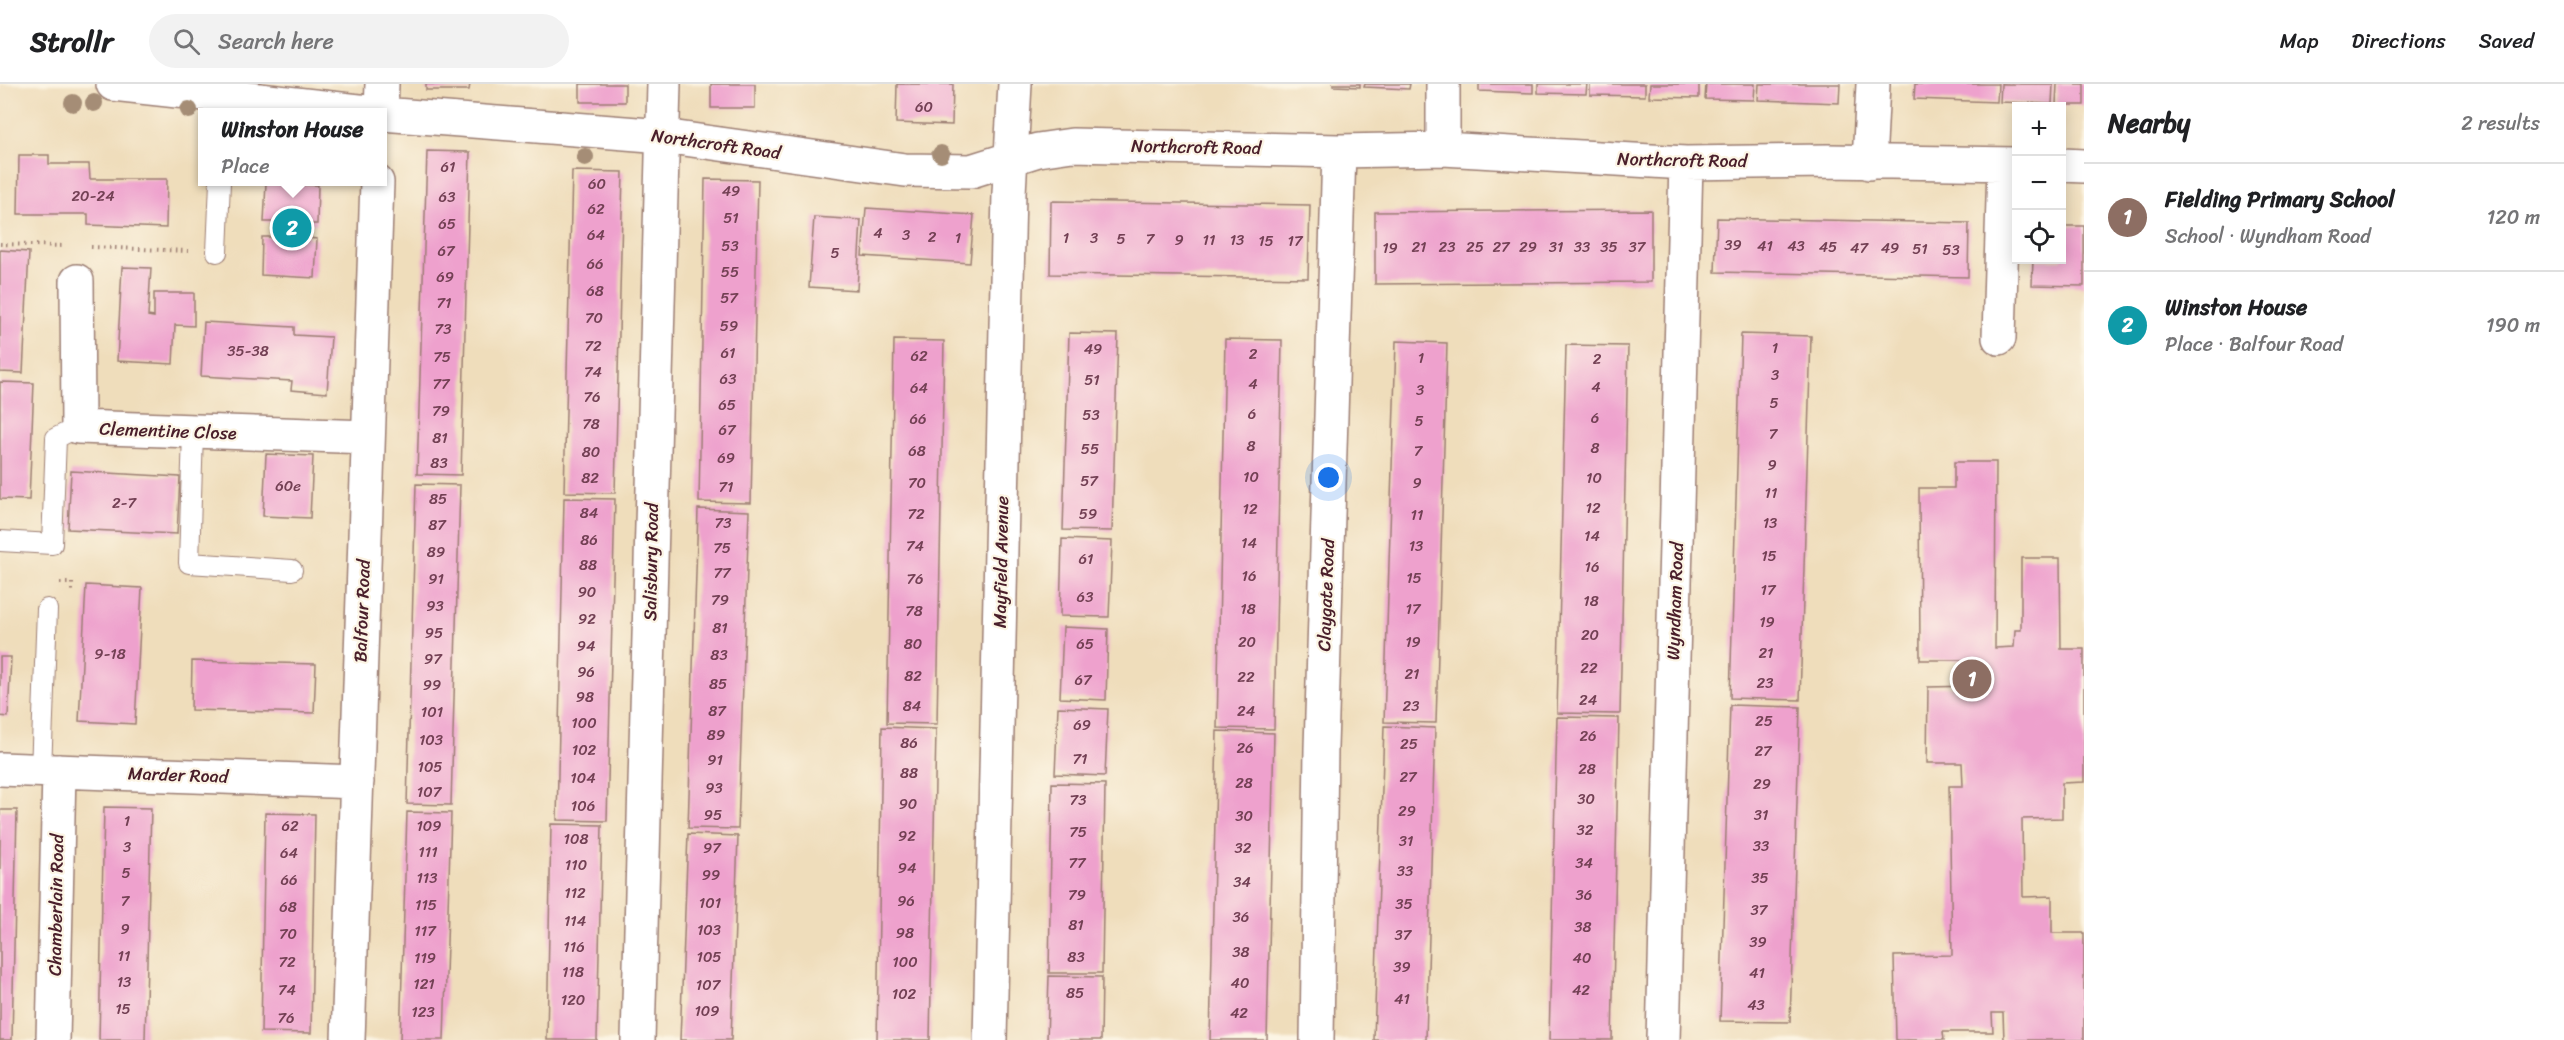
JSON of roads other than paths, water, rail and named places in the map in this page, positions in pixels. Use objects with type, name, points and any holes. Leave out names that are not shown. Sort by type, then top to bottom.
[{"type":"street","points":[[113,84],[224,105],[286,108]]},
{"type":"street","points":[[381,108],[382,84]]},
{"type":"street","name":"Salisbury Road","points":[[638,1040],[664,84]]},
{"type":"street","name":"Mayfield Avenue","points":[[990,1040],[1011,159],[1015,84]]},
{"type":"street","points":[[1443,84],[1443,149]]},
{"type":"street","points":[[1869,163],[1873,84]]},
{"type":"street","name":"Northcroft Road","points":[[387,113],[663,136],[905,170],[971,171],[1052,146],[1072,145],[1339,150],[1443,149],[1686,163],[2010,164]]},
{"type":"street","name":"Claygate Road","points":[[1317,1040],[1321,736],[1339,150]]},
{"type":"street","name":"Wyndham Road","points":[[1663,1040],[1686,163]]},
{"type":"street","points":[[1999,338],[2010,164]]},
{"type":"street","points":[[2066,165],[2084,166]]},
{"type":"street","name":"Balfour Road","points":[[348,1040],[377,186]]},
{"type":"street","name":"Clementine Close","points":[[76,280],[78,427],[368,437]]},
{"type":"street","name":"Marder Road","points":[[0,769],[357,782]]},
{"type":"street","name":"Chamberlain Road","points":[[50,771],[53,1040]]},
{"type":"lane","points":[[217,252],[220,186]]},
{"type":"lane","points":[[0,541],[52,544],[56,438],[78,427]]},
{"type":"lane","points":[[193,432],[189,563],[292,570]]},
{"type":"lane","points":[[47,609],[50,771]]},
{"type":"place","name":"Winston House","points":[[292,228]]},
{"type":"place","name":"Fielding Primary School","points":[[1972,679]]}]
